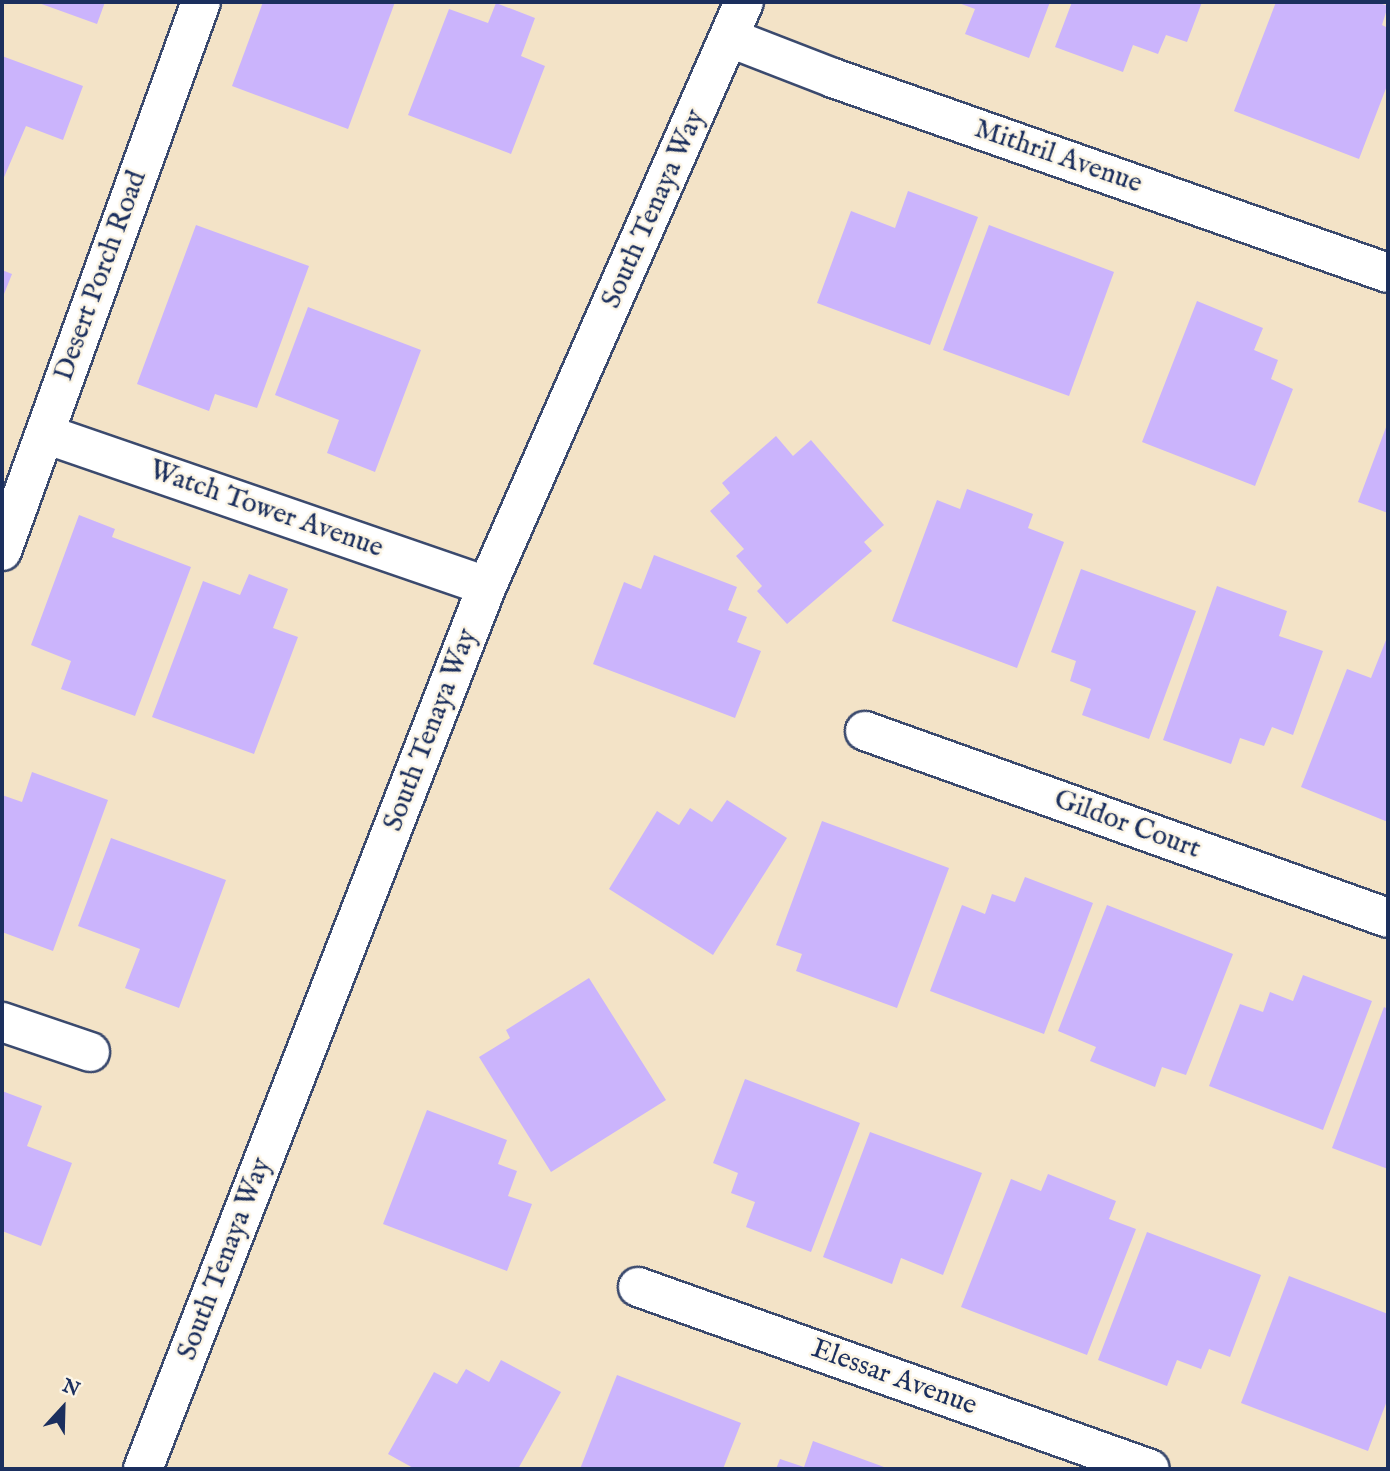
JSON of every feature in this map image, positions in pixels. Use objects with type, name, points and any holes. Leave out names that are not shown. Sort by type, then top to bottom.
[{"type":"street","name":"Desert Porch Road","points":[[2,551],[201,2]]},
{"type":"street","name":"South Tenaya Way","points":[[143,1469],[487,586],[744,2]]},
{"type":"street","name":"Mithril Avenue","points":[[730,38],[833,78],[1388,273]]},
{"type":"street","name":"Watch Tower Avenue","points":[[44,434],[487,586]]},
{"type":"street","name":"Gildor Court","points":[[865,732],[1388,918]]},
{"type":"street","points":[[2,1022],[90,1052]]},
{"type":"street","name":"Elessar Avenue","points":[[638,1287],[1150,1469]]},
{"type":"building","points":[[36,2],[105,2],[97,24]]},
{"type":"building","points":[[263,2],[395,2],[348,129],[232,86]]},
{"type":"building","points":[[956,2],[1050,2],[1029,58],[965,34],[975,9]]},
{"type":"building","points":[[1072,2],[1202,2],[1187,42],[1166,35],[1158,54],[1133,45],[1123,72],[1055,47]]},
{"type":"building","points":[[1276,2],[1376,2],[1388,6],[1382,25],[1388,28],[1388,83],[1359,159],[1234,111]]},
{"type":"building","points":[[496,3],[535,18],[521,56],[545,66],[511,154],[408,115],[449,9],[488,23]]},
{"type":"building","points":[[2,56],[83,86],[63,140],[26,126],[2,182]]},
{"type":"building","points":[[908,191],[978,217],[930,345],[817,303],[851,211],[895,228]]},
{"type":"building","points":[[196,225],[309,266],[257,408],[215,394],[209,411],[137,384]]},
{"type":"building","points":[[989,225],[1114,272],[1069,396],[943,350]]},
{"type":"building","points":[[2,270],[12,274],[2,299]]},
{"type":"building","points":[[1197,301],[1263,328],[1254,350],[1278,360],[1271,379],[1293,389],[1255,486],[1142,442]]},
{"type":"building","points":[[308,307],[421,350],[375,472],[327,453],[339,420],[275,395]]},
{"type":"building","points":[[1388,422],[1388,513],[1358,502]]},
{"type":"building","points":[[776,436],[793,456],[811,440],[884,525],[864,542],[872,551],[787,624],[757,591],[762,586],[736,556],[744,549],[710,511],[730,493],[722,483]]},
{"type":"building","points":[[967,489],[1033,514],[1028,528],[1064,542],[1017,668],[892,621],[937,500],[960,509]]},
{"type":"building","points":[[79,515],[115,529],[112,537],[191,567],[135,716],[61,689],[71,661],[31,645]]},
{"type":"building","points":[[654,555],[737,587],[728,610],[747,617],[737,642],[761,651],[735,718],[593,664],[624,582],[641,589]]},
{"type":"building","points":[[1081,569],[1196,611],[1149,739],[1082,715],[1091,689],[1070,681],[1076,661],[1051,652]]},
{"type":"building","points":[[249,574],[288,589],[273,628],[298,637],[254,754],[152,717],[203,581],[240,595]]},
{"type":"building","points":[[1217,586],[1287,611],[1279,636],[1323,651],[1293,735],[1272,727],[1264,746],[1240,738],[1231,764],[1163,740]]},
{"type":"building","points":[[1388,635],[1388,822],[1301,787],[1347,669],[1371,678]]},
{"type":"building","points":[[32,772],[108,800],[53,951],[2,932],[2,795],[22,802]]},
{"type":"building","points":[[727,800],[787,838],[713,955],[609,889],[657,811],[679,825],[690,808],[712,822]]},
{"type":"building","points":[[822,821],[949,868],[897,1008],[796,971],[802,954],[776,945]]},
{"type":"building","points":[[111,838],[226,880],[179,1008],[125,988],[140,949],[78,926]]},
{"type":"building","points":[[1025,877],[1093,903],[1044,1034],[930,991],[962,905],[985,914],[992,894],[1015,902]]},
{"type":"building","points":[[1107,905],[1233,954],[1186,1075],[1162,1067],[1155,1087],[1090,1061],[1096,1047],[1058,1031]]},
{"type":"building","points":[[1303,975],[1372,1001],[1323,1130],[1209,1086],[1240,1004],[1263,1012],[1270,992],[1293,1001]]},
{"type":"building","points":[[589,978],[666,1100],[551,1172],[479,1057],[510,1038],[506,1030]]},
{"type":"building","points":[[1384,1007],[1388,1009],[1388,1169],[1332,1148]]},
{"type":"building","points":[[745,1079],[860,1123],[811,1252],[746,1227],[755,1202],[731,1193],[738,1173],[713,1163]]},
{"type":"building","points":[[2,1091],[42,1106],[27,1146],[72,1163],[41,1246],[2,1231]]},
{"type":"building","points":[[427,1110],[507,1140],[498,1164],[517,1171],[508,1196],[532,1204],[507,1271],[383,1224]]},
{"type":"building","points":[[870,1132],[982,1173],[943,1275],[901,1258],[892,1284],[823,1257]]},
{"type":"building","points":[[1048,1174],[1116,1201],[1109,1219],[1136,1229],[1087,1355],[961,1307],[1011,1179],[1041,1191]]},
{"type":"building","points":[[1147,1232],[1261,1275],[1230,1357],[1209,1349],[1201,1369],[1177,1360],[1167,1386],[1098,1360]]},
{"type":"building","points":[[1289,1276],[1388,1314],[1388,1398],[1368,1451],[1241,1403]]},
{"type":"building","points":[[501,1360],[561,1392],[518,1469],[415,1469],[388,1454],[434,1372],[457,1384],[466,1369],[489,1382]]},
{"type":"building","points":[[617,1375],[741,1423],[723,1469],[580,1469]]},
{"type":"building","points":[[813,1441],[884,1467],[776,1469],[780,1459],[804,1467]]}]
